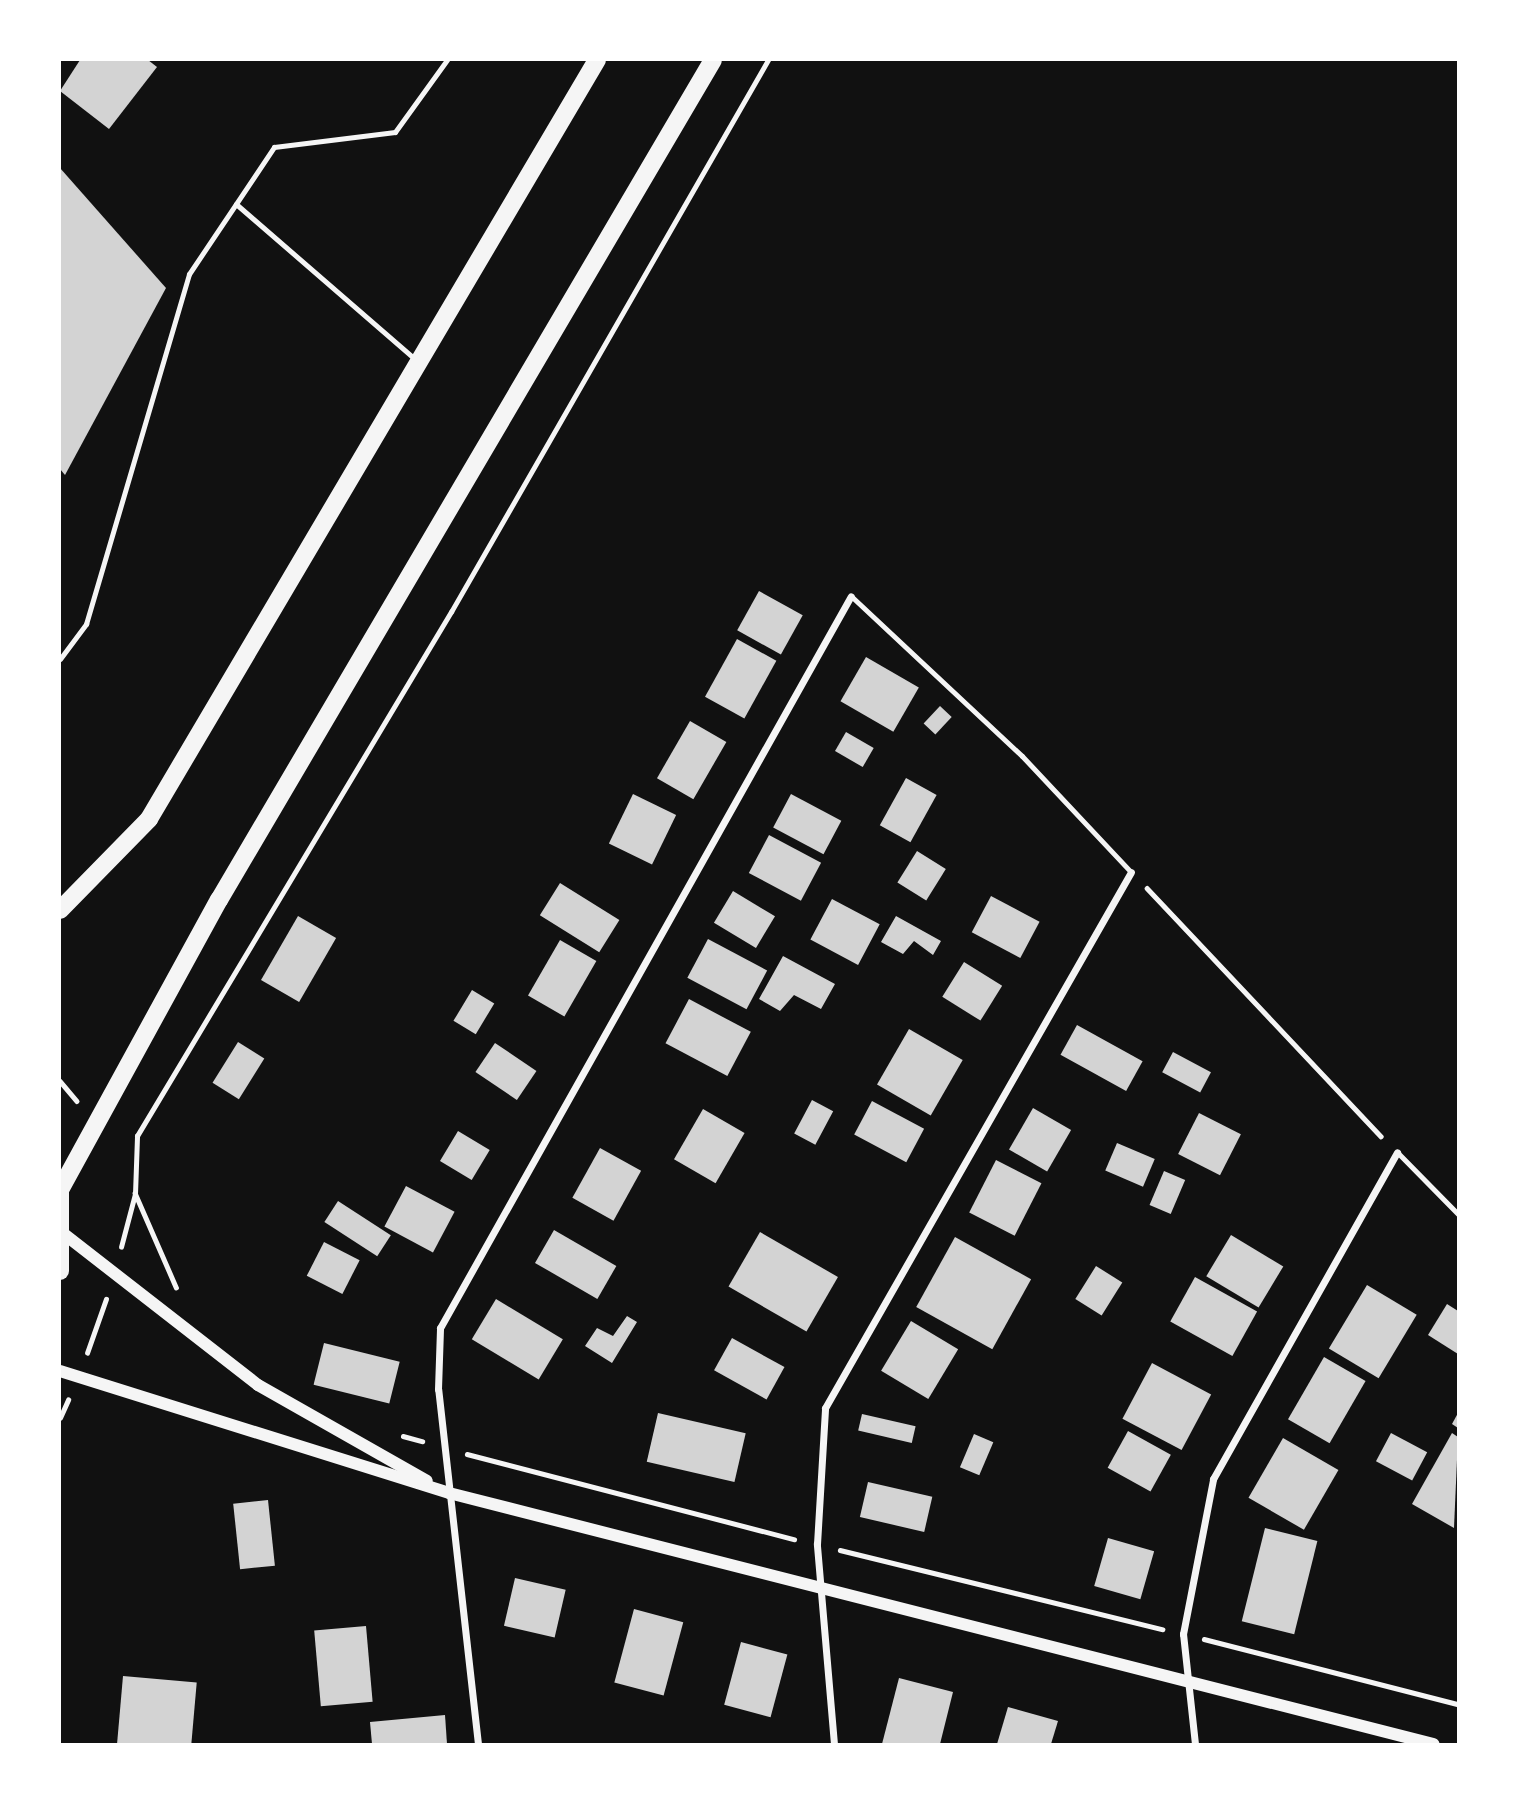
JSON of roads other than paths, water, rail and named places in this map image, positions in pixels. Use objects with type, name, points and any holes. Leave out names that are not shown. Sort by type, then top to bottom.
[{"type":"main road","points":[[60,910],[149,819],[597,60]]},
{"type":"main road","points":[[60,1271],[64,1234],[60,1189],[219,900],[713,60]]},
{"type":"street","points":[[478,1745],[438,1389],[440,1328],[851,596]]},
{"type":"street","points":[[834,1745],[817,1544],[825,1408],[1132,872]]},
{"type":"street","points":[[1195,1745],[1183,1634],[1213,1479],[1397,1152]]},
{"type":"street","points":[[64,1234],[114,1276],[258,1385],[449,1493]]},
{"type":"street","points":[[60,1371],[449,1493],[820,1584],[1433,1745]]},
{"type":"lane","points":[[60,659],[86,624],[189,274],[274,147],[395,132],[447,60]]},
{"type":"lane","points":[[236,204],[418,362]]},
{"type":"lane","points":[[851,596],[1023,756],[1132,872]]},
{"type":"lane","points":[[1397,1152],[1458,1214]]}]
